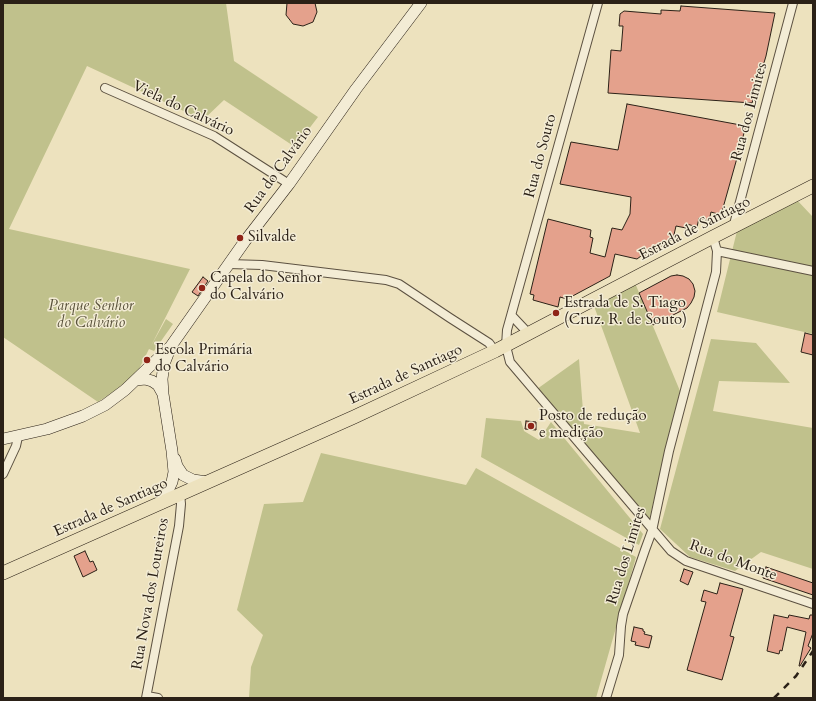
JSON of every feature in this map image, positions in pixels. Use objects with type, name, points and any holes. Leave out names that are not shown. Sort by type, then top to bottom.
[{"type":"main road","name":"Rua do Calvário","points":[[178,474],[172,452],[162,379],[164,364],[171,346],[245,241],[289,184],[356,89],[420,3]]},
{"type":"main road","name":"Estrada de Santiago","points":[[3,573],[354,417],[501,349],[813,186]]},
{"type":"main road","points":[[3,439],[18,437],[47,429],[83,416],[105,405],[126,390],[171,346]]},
{"type":"main road","points":[[136,380],[152,381],[158,385],[163,394]]},
{"type":"main road","points":[[178,474],[193,480],[207,482]]},
{"type":"main road","points":[[178,474],[185,484],[180,494]]},
{"type":"main road","points":[[162,503],[172,482],[178,474]]},
{"type":"street","name":"Rua do Souto","points":[[501,349],[512,316],[598,3]]},
{"type":"street","name":"Rua dos Limites","points":[[733,228],[793,3]]},
{"type":"street","name":"Viela do Calvário","points":[[105,88],[214,136],[289,184]]},
{"type":"street","name":"Rua dos Limites","points":[[606,698],[619,655],[621,626],[624,614],[644,550],[652,531],[669,451],[716,272],[717,251],[713,237]]},
{"type":"street","points":[[717,251],[813,271]]},
{"type":"street","points":[[229,264],[262,265],[386,280],[399,284],[489,343],[501,349]]},
{"type":"street","points":[[512,316],[529,334]]},
{"type":"street","name":"Rua do Monte","points":[[501,349],[510,362],[652,531],[671,551],[686,561],[813,604]]},
{"type":"street","points":[[3,474],[16,446],[18,437]]},
{"type":"street","name":"Rua Nova dos Loureiros","points":[[146,697],[179,526],[181,504],[180,494]]},
{"type":"street","points":[[146,697],[158,698]]},
{"type":"green space","name":"Parque Senhor do Calvário","points":[[3,3],[226,3],[234,61],[318,117],[295,147],[224,100],[203,120],[87,66],[9,229],[190,269],[151,346],[166,319],[173,324],[154,351],[149,349],[138,371],[116,390],[98,402],[3,337]]},
{"type":"green space","points":[[796,199],[812,216],[813,222],[813,334],[717,312],[737,231]]},
{"type":"green space","points":[[635,283],[680,391],[649,521],[537,389],[579,359],[584,424],[640,433],[594,306]]},
{"type":"green space","points":[[711,339],[756,343],[790,383],[719,381],[713,411],[813,428],[813,569],[761,552],[735,571],[690,557],[660,529]]},
{"type":"green space","points":[[486,418],[521,421],[524,431],[539,440],[551,422],[643,534],[639,545],[481,457]]},
{"type":"green space","points":[[321,453],[466,485],[476,468],[636,557],[596,698],[249,698],[251,667],[263,635],[237,610],[264,504],[303,502]]},
{"type":"building","points":[[287,3],[315,3],[317,12],[313,22],[303,26],[293,24],[286,15]]},
{"type":"building","points":[[681,6],[775,13],[766,56],[752,103],[608,93],[611,50],[621,51],[623,26],[619,26],[620,14],[624,11],[661,14],[661,10],[680,11]]},
{"type":"building","points":[[627,104],[746,126],[721,215],[711,212],[709,221],[699,218],[697,227],[687,224],[686,228],[676,226],[673,239],[637,259],[615,254],[610,276],[567,299],[560,297],[558,307],[533,300],[534,295],[530,294],[548,219],[591,230],[590,237],[593,238],[590,253],[605,257],[612,228],[622,230],[630,214],[631,197],[560,184],[571,142],[618,150]]},
{"type":"building","points":[[677,275],[689,279],[693,284],[695,291],[694,297],[687,308],[653,325],[639,293],[671,276]]},
{"type":"building","points":[[203,277],[208,281],[198,296],[192,292]]},
{"type":"building","points":[[805,333],[813,335],[813,355],[801,352]]},
{"type":"building","name":"Posto de redução e medição","points":[[526,421],[536,422],[536,430],[525,429]]},
{"type":"building","points":[[85,551],[90,562],[93,561],[97,570],[83,577],[74,556]]},
{"type":"building","points":[[766,567],[813,583],[813,595],[763,578]]},
{"type":"building","points":[[684,569],[693,572],[688,585],[680,581]]},
{"type":"building","points":[[720,583],[743,589],[730,636],[734,637],[722,680],[687,670],[706,602],[701,601],[704,590],[717,594]]},
{"type":"building","points":[[774,615],[788,618],[789,615],[809,619],[810,615],[813,615],[813,633],[808,646],[811,648],[800,666],[806,632],[787,627],[782,651],[780,650],[779,654],[767,651]]},
{"type":"building","points":[[634,627],[643,629],[645,632],[644,634],[652,636],[649,648],[635,645],[636,642],[631,641]]},
{"type":"railway","points":[[774,698],[796,676],[813,651]]},
{"type":"place","name":"Silvalde","points":[[240,238]]},
{"type":"place","name":"Capela do Senhor do Calvário","points":[[202,288]]},
{"type":"place","name":"Estrada de S. Tiago (Cruz. R. de Souto)","points":[[556,313]]},
{"type":"place","name":"Escola Primária do Calvário","points":[[147,360]]},
{"type":"place","name":"Posto de redução e medição","points":[[531,426]]}]
